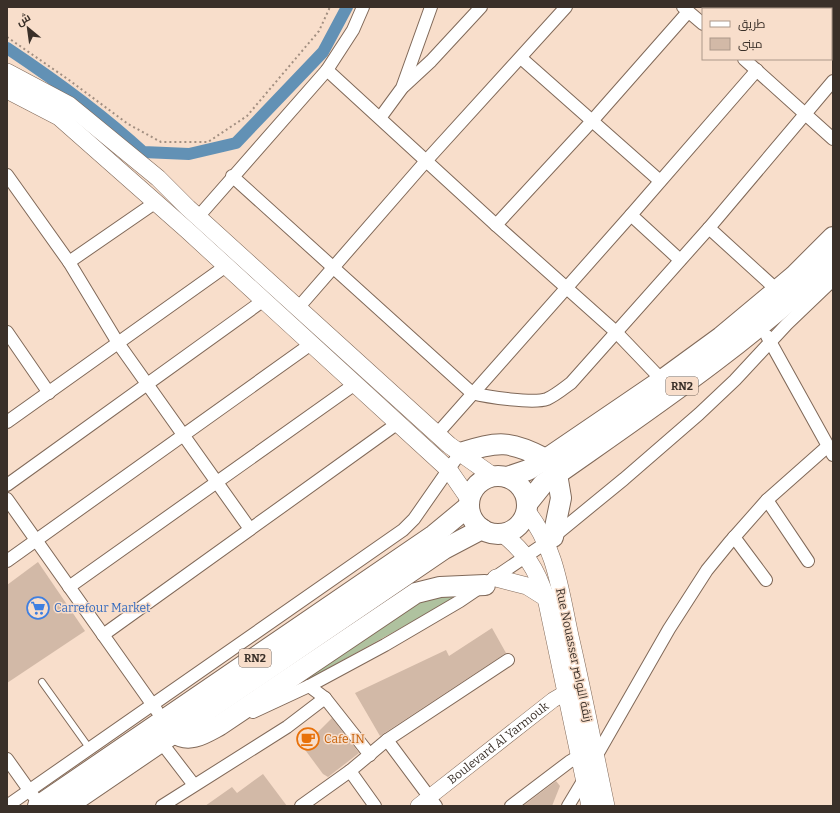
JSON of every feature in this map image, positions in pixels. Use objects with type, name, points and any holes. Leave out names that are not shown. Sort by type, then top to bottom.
[{"type":"highway","name":"RN2","points":[[502,533],[515,528],[524,517],[527,507],[536,490],[552,466],[662,380],[727,332],[777,290],[833,237]]},
{"type":"highway","name":"RN2","points":[[67,806],[163,725],[434,535],[469,502],[472,492],[480,481],[552,466],[673,392],[760,324],[833,261]]},
{"type":"highway","points":[[460,453],[490,444],[507,444],[524,448],[552,466],[560,502],[550,540]]},
{"type":"highway","points":[[500,477],[514,480],[523,490],[527,507]]},
{"type":"highway","points":[[469,502],[473,519],[482,529],[495,534],[502,533]]},
{"type":"highway","name":"RN2","points":[[36,801],[163,725],[444,549],[482,529]]},
{"type":"highway","points":[[163,725],[184,738],[191,738],[220,725],[416,593],[440,587],[490,581]]},
{"type":"main road","points":[[7,72],[69,105],[140,165],[158,178],[198,217],[437,434],[460,453],[500,477]]},
{"type":"main road","points":[[7,90],[59,117],[156,202],[449,470],[469,502]]},
{"type":"main road","name":"Rue Nouasser زنقة النواصر","points":[[527,507],[537,524],[550,540],[582,685],[588,757],[606,806]]},
{"type":"main road","points":[[502,533],[527,557],[533,566],[546,598],[566,692],[588,757],[584,779],[590,806]]},
{"type":"main road","points":[[490,581],[527,586],[546,598]]},
{"type":"street","points":[[198,217],[232,176],[327,70],[353,30],[363,7]]},
{"type":"street","points":[[402,88],[431,7]]},
{"type":"street","points":[[380,118],[402,88],[481,7]]},
{"type":"street","points":[[298,308],[426,161],[566,7]]},
{"type":"street","points":[[496,226],[592,121],[686,9],[702,23]]},
{"type":"street","points":[[521,58],[660,181]]},
{"type":"street","points":[[745,60],[806,113],[833,139]]},
{"type":"street","points":[[327,70],[496,226],[616,332],[662,380]]},
{"type":"street","points":[[437,434],[631,216],[757,70]]},
{"type":"street","points":[[232,176],[472,393],[533,401],[547,399],[571,383],[708,228],[833,81]]},
{"type":"street","points":[[7,175],[68,262],[118,344],[250,529]]},
{"type":"street","points":[[68,262],[156,202]]},
{"type":"street","points":[[631,216],[680,260]]},
{"type":"street","points":[[708,228],[777,290]]},
{"type":"street","points":[[7,422],[226,266]]},
{"type":"street","points":[[220,725],[309,686],[385,645],[527,557],[619,484],[699,414],[735,380],[770,342],[833,280]]},
{"type":"street","points":[[7,486],[264,300]]},
{"type":"street","points":[[514,805],[564,765],[588,757],[688,599],[734,537],[767,500],[831,450],[760,324]]},
{"type":"street","points":[[7,332],[49,393]]},
{"type":"street","points":[[7,561],[311,344]]},
{"type":"street","points":[[69,588],[355,384]]},
{"type":"street","points":[[103,634],[398,423]]},
{"type":"street","points":[[7,806],[36,801],[90,749],[163,725],[322,585],[404,530],[414,519],[460,453]]},
{"type":"street","points":[[7,499],[103,634],[163,725],[194,785]]},
{"type":"street","points":[[767,500],[808,561]]},
{"type":"street","points":[[734,537],[766,580]]},
{"type":"street","points":[[301,806],[350,771],[387,740],[508,660]]},
{"type":"street","name":"Boulevard Al Yarmouk","points":[[428,803],[566,692],[582,685]]},
{"type":"street","points":[[309,686],[325,698],[370,755]]},
{"type":"street","points":[[162,806],[287,727],[325,698]]},
{"type":"street","points":[[387,740],[428,803]]},
{"type":"street","points":[[7,759],[36,801]]},
{"type":"street","points":[[350,771],[375,806]]},
{"type":"street","points":[[568,806],[584,779]]},
{"type":"lane","points":[[42,682],[90,749]]},
{"type":"path","points":[[7,37],[69,80],[128,124],[161,142],[208,142],[247,116],[318,31],[330,7]]},
{"type":"green space","points":[[458,593],[455,598],[305,681],[302,680],[421,597]]},
{"type":"building","name":"Carrefour Market","points":[[38,562],[85,631],[7,683],[7,585]]},
{"type":"building","points":[[492,628],[506,653],[380,736],[355,693],[446,650],[449,656]]},
{"type":"building","points":[[332,718],[359,753],[328,777],[323,774],[303,747]]},
{"type":"building","points":[[263,774],[287,806],[205,806],[232,787],[237,793]]},
{"type":"building","points":[[556,781],[560,786],[552,806],[523,806]]},
{"type":"waterway","points":[[7,48],[77,97],[143,152],[189,154],[236,143],[323,52],[347,7]]},
{"type":"place","name":"Carrefour Market","points":[[38,608]]},
{"type":"place","name":"Cafe IN","points":[[308,739]]}]
